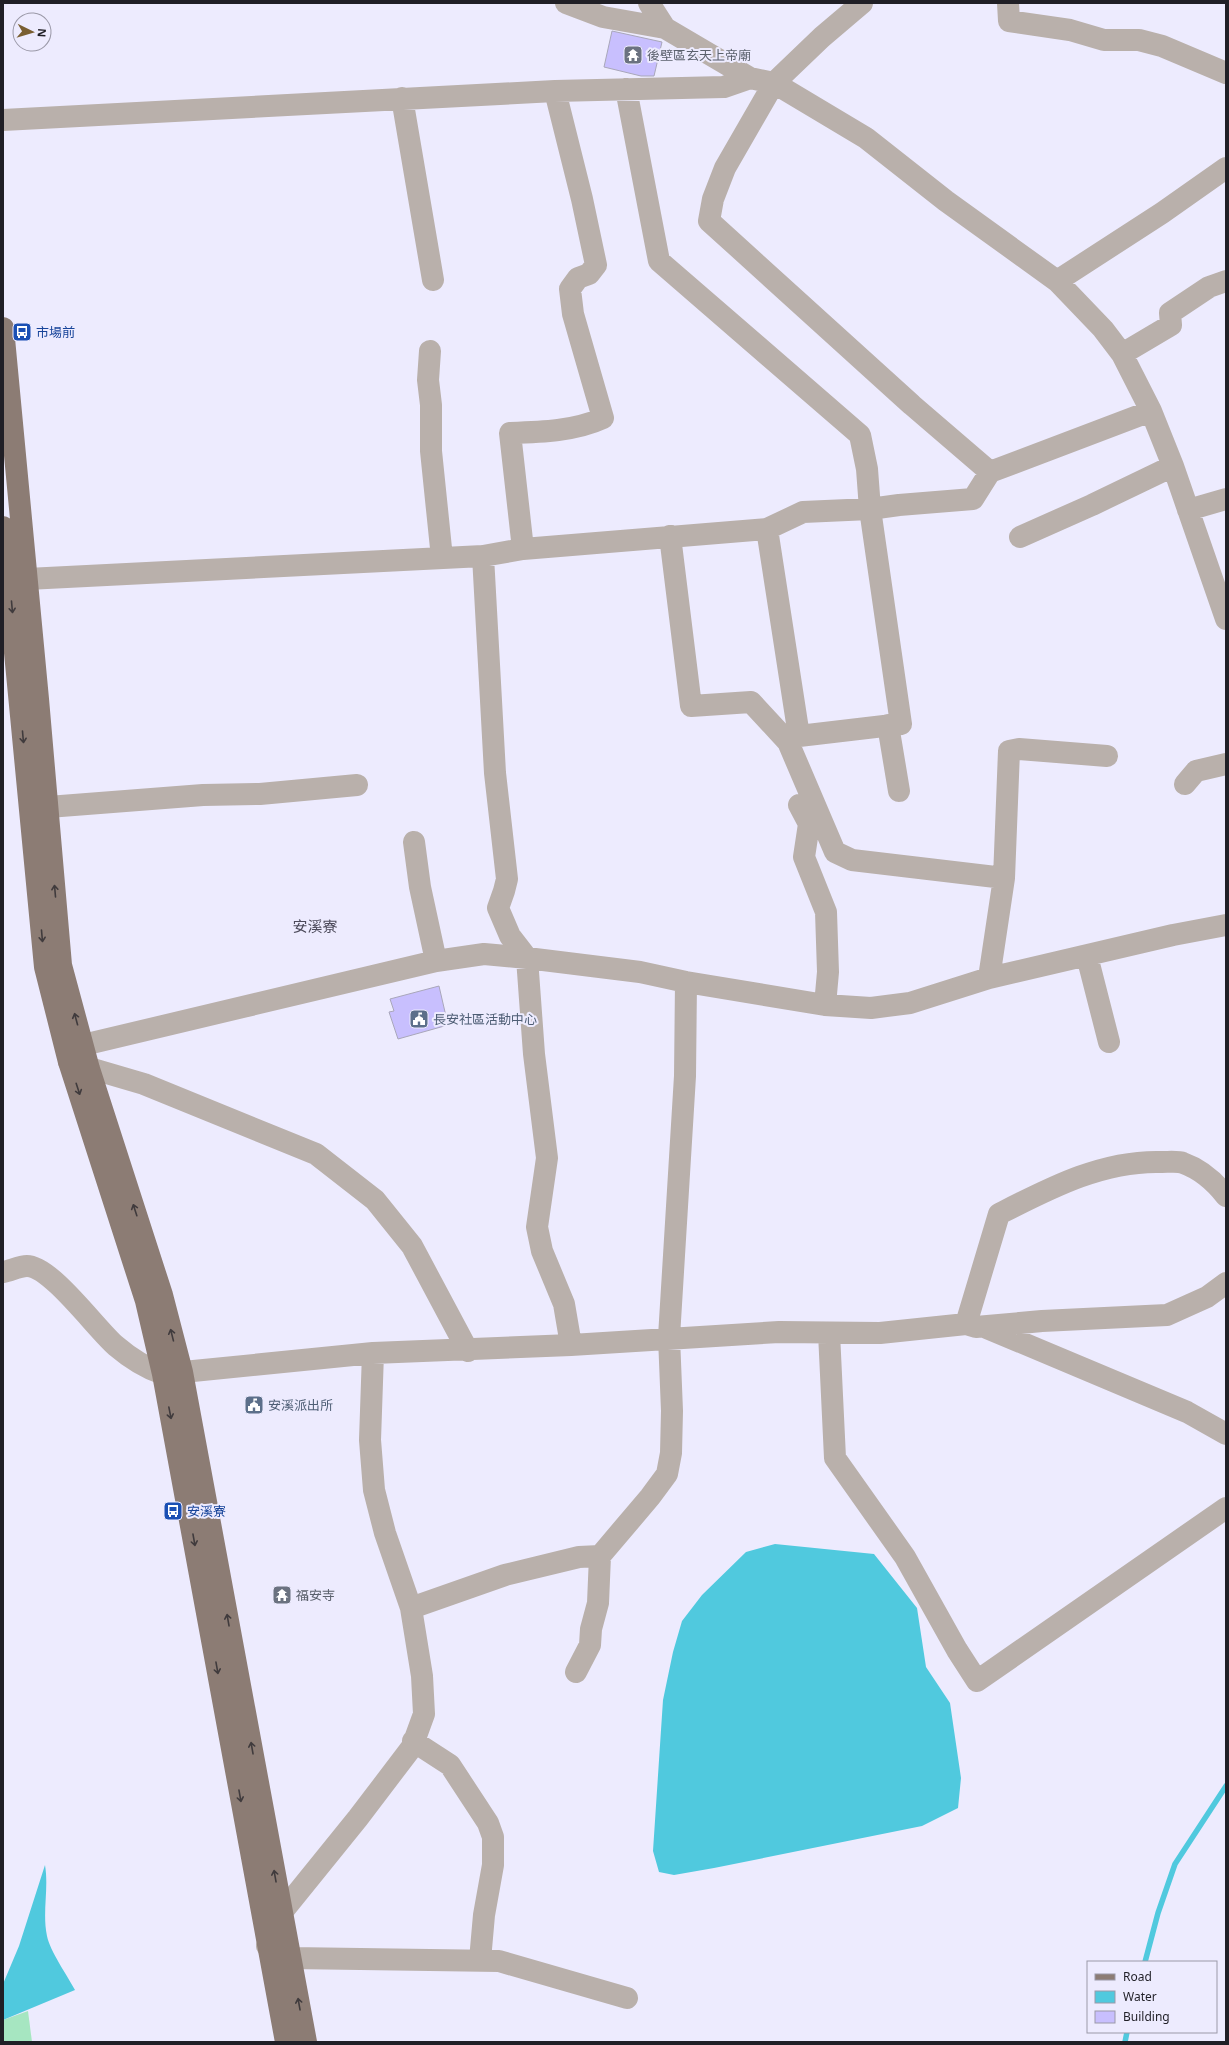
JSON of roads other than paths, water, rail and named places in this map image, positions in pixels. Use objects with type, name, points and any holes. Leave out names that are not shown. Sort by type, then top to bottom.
[{"type":"main road","points":[[3,328],[48,807],[61,965],[83,1045],[79,1066]]},
{"type":"main road","points":[[3,527],[45,967],[79,1066],[162,1295],[173,1373],[267,1946],[286,2042]]},
{"type":"main road","points":[[173,1373],[282,1912],[306,2042]]},
{"type":"street","points":[[566,3],[603,17],[665,28],[750,78],[774,84],[866,138],[946,201],[1057,281],[1103,330],[1122,354],[1151,411],[1173,466],[1226,619]]},
{"type":"street","points":[[649,3],[665,28]]},
{"type":"street","points":[[862,3],[822,37],[774,84],[725,168],[713,199],[709,221],[912,405],[990,472]]},
{"type":"street","points":[[1008,3],[1009,21],[1070,30],[1104,40],[1139,40],[1162,46],[1226,73]]},
{"type":"street","points":[[3,120],[402,98],[555,91],[724,87],[750,78]]},
{"type":"street","points":[[626,89],[659,260],[860,435],[867,469],[870,509],[901,724],[794,739],[751,702],[691,706],[670,536]]},
{"type":"street","points":[[523,549],[510,433],[566,429],[604,418],[573,314],[570,289],[578,278],[589,274],[596,265],[582,199],[555,91]]},
{"type":"street","points":[[402,98],[433,280]]},
{"type":"street","points":[[1057,281],[1162,213],[1226,168]]},
{"type":"street","points":[[1122,354],[1171,325],[1170,313],[1209,288],[1226,281]]},
{"type":"street","points":[[430,351],[428,380],[431,451],[442,558]]},
{"type":"street","points":[[27,579],[483,556],[523,549],[767,529],[803,512],[870,509],[973,499],[990,472],[1151,411]]},
{"type":"street","points":[[1020,537],[1092,506],[1173,466]]},
{"type":"street","points":[[1188,510],[1226,499]]},
{"type":"street","points":[[767,529],[794,739],[835,852],[852,860],[1004,878]]},
{"type":"street","points":[[483,556],[495,773],[507,879],[498,908],[510,936],[527,958],[534,1054],[547,1158],[537,1227],[542,1251],[564,1304],[571,1345]]},
{"type":"street","points":[[888,725],[899,791]]},
{"type":"street","points":[[988,978],[1004,878],[1009,751],[1019,749],[1107,756]]},
{"type":"street","points":[[1185,784],[1196,771],[1226,764]]},
{"type":"street","points":[[786,773],[802,815],[809,824],[804,857],[826,912],[828,972],[825,1005]]},
{"type":"street","points":[[48,807],[203,795],[260,794],[357,785]]},
{"type":"street","points":[[414,842],[420,887],[436,961]]},
{"type":"street","points":[[83,1045],[436,961],[484,954],[640,972],[686,982],[825,1005],[871,1008],[910,1003],[988,978],[1173,935],[1226,925]]},
{"type":"street","points":[[1087,956],[1109,1042]]},
{"type":"street","points":[[576,1672],[590,1645],[591,1630],[598,1603],[600,1556],[650,1497],[667,1474],[671,1453],[672,1412],[670,1337],[686,1076],[686,982]]},
{"type":"street","points":[[79,1066],[144,1084],[316,1154],[375,1200],[412,1246],[468,1350]]},
{"type":"street","points":[[975,1325],[999,1214],[1038,1194],[1088,1172],[1148,1161],[1182,1162],[1216,1183],[1226,1196]]},
{"type":"street","points":[[3,1272],[27,1266],[43,1272],[72,1299],[116,1346],[149,1369],[173,1373],[373,1353],[571,1345],[670,1337],[683,1338],[779,1332],[880,1333],[975,1325],[1167,1315],[1207,1297],[1226,1283]]},
{"type":"street","points":[[975,1325],[1187,1412],[1226,1434]]},
{"type":"street","points":[[829,1333],[835,1458],[905,1557],[957,1650],[977,1681],[1226,1508]]},
{"type":"street","points":[[373,1353],[370,1440],[374,1490],[385,1533],[411,1608],[422,1676],[424,1714],[412,1747],[358,1818],[282,1912],[267,1946],[291,1958],[499,1961],[627,1998]]},
{"type":"street","points":[[411,1608],[505,1575],[579,1557],[600,1556]]},
{"type":"street","points":[[413,1741],[450,1765],[488,1823],[493,1837],[493,1865],[484,1915],[480,1960]]},
{"type":"water","points":[[775,1544],[874,1554],[917,1608],[926,1667],[950,1703],[961,1778],[958,1808],[922,1826],[674,1875],[659,1872],[653,1851],[663,1700],[673,1652],[682,1621],[702,1595],[746,1552]]},
{"type":"water","points":[[45,1865],[45,1918],[47,1936],[55,1956],[75,1990],[3,2020],[3,1984],[19,1946]]},
{"type":"waterway","points":[[1145,1961],[1158,1913],[1175,1864],[1226,1786]]},
{"type":"waterway","points":[[1125,2042],[1127,2033]]},
{"type":"place","name":"後壁區玄天上帝廟","points":[[633,55]]},
{"type":"place","name":"市場前","points":[[22,332]]},
{"type":"place","name":"長安社區活動中心","points":[[419,1019]]},
{"type":"place","name":"安溪派出所","points":[[254,1405]]},
{"type":"place","name":"安溪寮","points":[[173,1511]]},
{"type":"place","name":"福安寺","points":[[282,1595]]},
{"type":"district","name":"安溪寮","points":[[315,927]]}]
